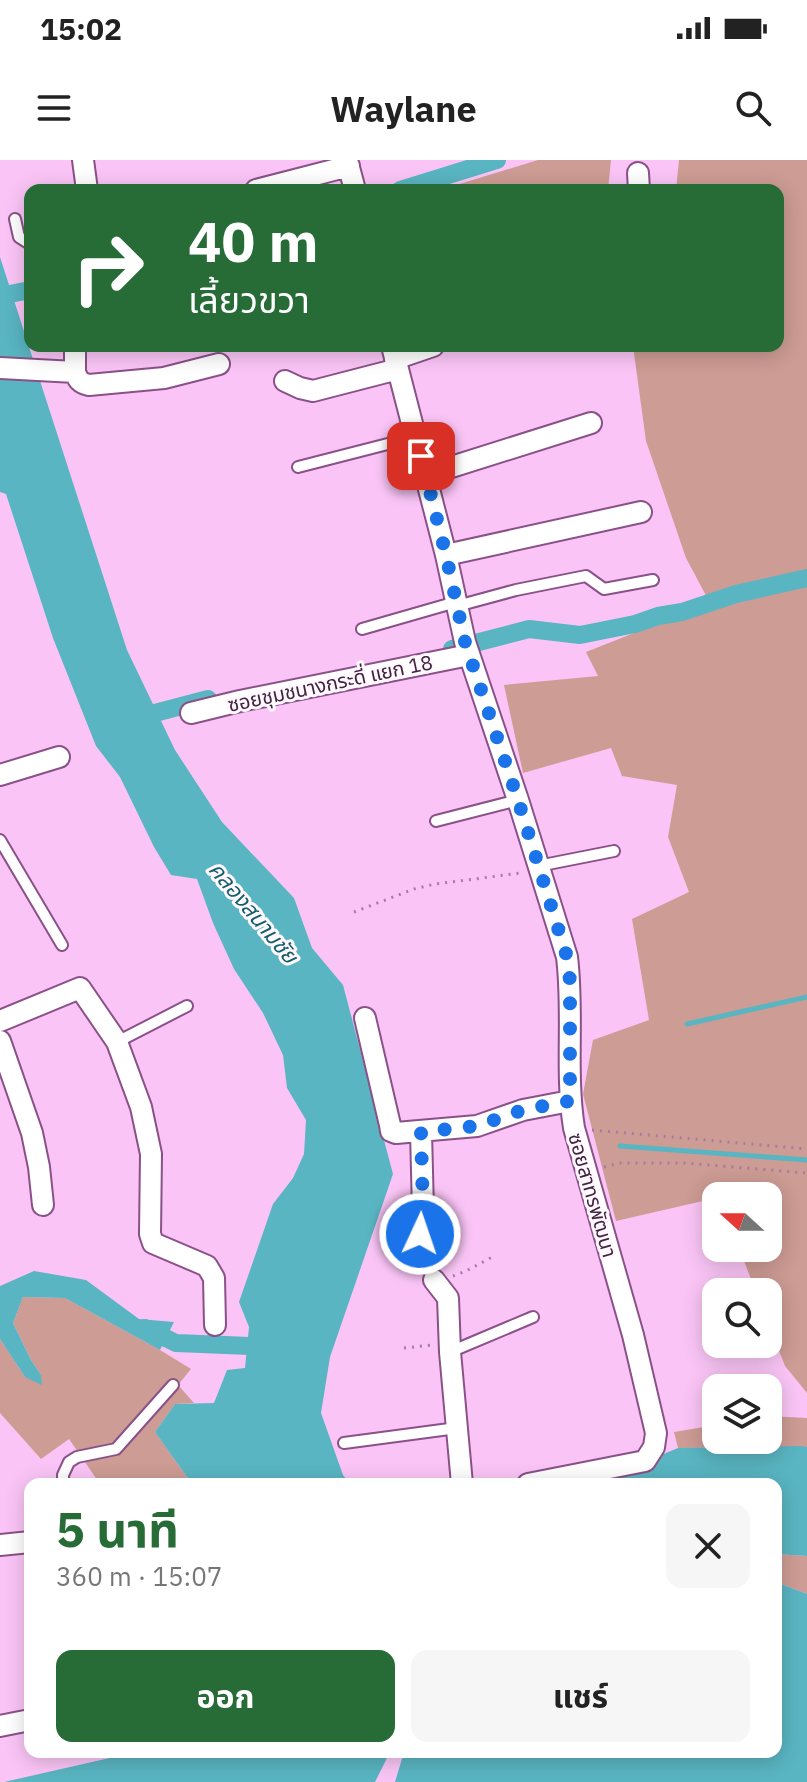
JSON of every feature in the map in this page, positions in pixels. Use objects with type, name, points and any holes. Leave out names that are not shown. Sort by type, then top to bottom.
[{"type":"street","points":[[83,160],[86,184]]},
{"type":"street","points":[[276,184],[348,163],[353,184]]},
{"type":"street","points":[[75,352],[78,380],[89,385],[164,378],[219,364]]},
{"type":"street","points":[[285,381],[313,391],[395,358]]},
{"type":"street","name":"ซอยสาทรพัฒนา","points":[[395,358],[467,649],[567,957],[570,981],[570,1101],[574,1128],[633,1335],[656,1433],[654,1447],[645,1461],[559,1478]]},
{"type":"street","points":[[0,368],[75,372]]},
{"type":"street","points":[[426,475],[591,423]]},
{"type":"street","points":[[446,555],[641,512]]},
{"type":"street","name":"ซอยชุมชนางกระดี่ แยก 18","points":[[191,713],[467,649]]},
{"type":"street","points":[[0,775],[59,757]]},
{"type":"street","points":[[0,1021],[80,988],[117,1042],[141,1107],[151,1154],[150,1234],[153,1243],[207,1266],[214,1278],[215,1325]]},
{"type":"street","points":[[365,1018],[391,1131],[421,1132],[477,1126],[523,1110],[570,1101]]},
{"type":"street","points":[[0,1041],[32,1133],[43,1205]]},
{"type":"street","points":[[420,1234],[423,1211],[421,1132]]},
{"type":"street","points":[[434,1280],[448,1298],[461,1478]]},
{"type":"street","points":[[0,1545],[24,1543]]},
{"type":"street","points":[[0,1726],[24,1721]]},
{"type":"lane","points":[[15,219],[19,237],[24,240]]},
{"type":"lane","points":[[298,467],[415,437]]},
{"type":"lane","points":[[362,629],[516,590],[586,576],[604,589],[653,580]]},
{"type":"lane","points":[[436,821],[518,800]]},
{"type":"lane","points":[[0,840],[62,945]]},
{"type":"lane","points":[[539,869],[614,851]]},
{"type":"lane","points":[[117,1042],[187,1006]]},
{"type":"lane","points":[[450,1347],[533,1317]]},
{"type":"lane","points":[[63,1478],[69,1462],[77,1457],[116,1449],[173,1385]]},
{"type":"lane","points":[[344,1443],[457,1428]]},
{"type":"path","points":[[354,912],[435,884],[539,869]]},
{"type":"path","points":[[574,1128],[807,1149]]},
{"type":"path","points":[[586,1172],[620,1163],[684,1163],[807,1173]]},
{"type":"path","points":[[434,1280],[455,1276],[496,1255]]},
{"type":"path","points":[[404,1348],[450,1347]]},
{"type":"shaded area","points":[[538,160],[611,160],[609,184],[460,184]]},
{"type":"shaded area","points":[[679,160],[807,160],[807,1393],[782,1358],[782,1278],[751,1278],[744,1262],[782,1262],[782,1182],[702,1182],[702,1201],[616,1221],[583,1094],[593,1040],[649,1020],[632,919],[689,892],[668,837],[677,785],[622,776],[611,748],[523,773],[504,685],[598,676],[586,652],[710,603],[686,558],[646,441],[634,352],[784,352],[784,184],[677,184]]},
{"type":"shaded area","points":[[23,1297],[65,1298],[191,1369],[178,1385],[194,1403],[175,1404],[155,1432],[188,1478],[96,1478],[69,1439],[41,1459],[0,1413],[0,1339],[25,1377],[41,1375],[13,1323]]},
{"type":"shaded area","points":[[782,1417],[807,1418],[807,1447],[782,1447]]},
{"type":"shaded area","points":[[702,1427],[702,1448],[678,1448],[674,1432]]},
{"type":"shaded area","points":[[782,1554],[807,1556],[807,1594],[782,1584]]},
{"type":"water","name":"คลองสนามชัย","points":[[0,257],[24,331],[24,352],[31,352],[127,650],[175,750],[222,822],[294,898],[312,948],[343,985],[393,1174],[330,1357],[321,1413],[345,1478],[188,1478],[155,1432],[175,1404],[214,1403],[227,1370],[245,1368],[249,1327],[239,1302],[273,1204],[293,1178],[304,1154],[306,1120],[287,1088],[283,1055],[263,1013],[234,969],[197,879],[171,875],[120,777],[96,746],[53,638],[6,494],[0,492]]},
{"type":"water","points":[[34,1271],[86,1280],[139,1319],[174,1322],[160,1350],[65,1298],[23,1297],[13,1323],[41,1375],[42,1385],[25,1377],[0,1339],[0,1286]]},
{"type":"water","points":[[782,1446],[807,1447],[807,1556],[782,1554],[782,1478],[606,1478],[678,1448],[702,1448],[702,1454],[782,1454]]},
{"type":"water","points":[[782,1584],[807,1594],[807,1782],[395,1782],[402,1758],[782,1758]]},
{"type":"water","points":[[110,1758],[387,1758],[375,1782],[4,1782]]},
{"type":"waterway","points":[[419,184],[497,160]]},
{"type":"waterway","points":[[0,296],[24,291]]},
{"type":"waterway","points":[[452,649],[529,629],[580,635],[635,624],[736,594],[807,578]]},
{"type":"waterway","points":[[136,718],[208,699]]},
{"type":"waterway","points":[[687,1024],[807,997]]},
{"type":"waterway","points":[[620,1146],[807,1160]]},
{"type":"waterway","points":[[145,1328],[176,1343],[272,1347]]},
{"type":"route","points":[[420,1234],[423,1211],[421,1132],[477,1126],[523,1110],[570,1101],[570,981],[567,957],[465,642],[421,456]]}]
